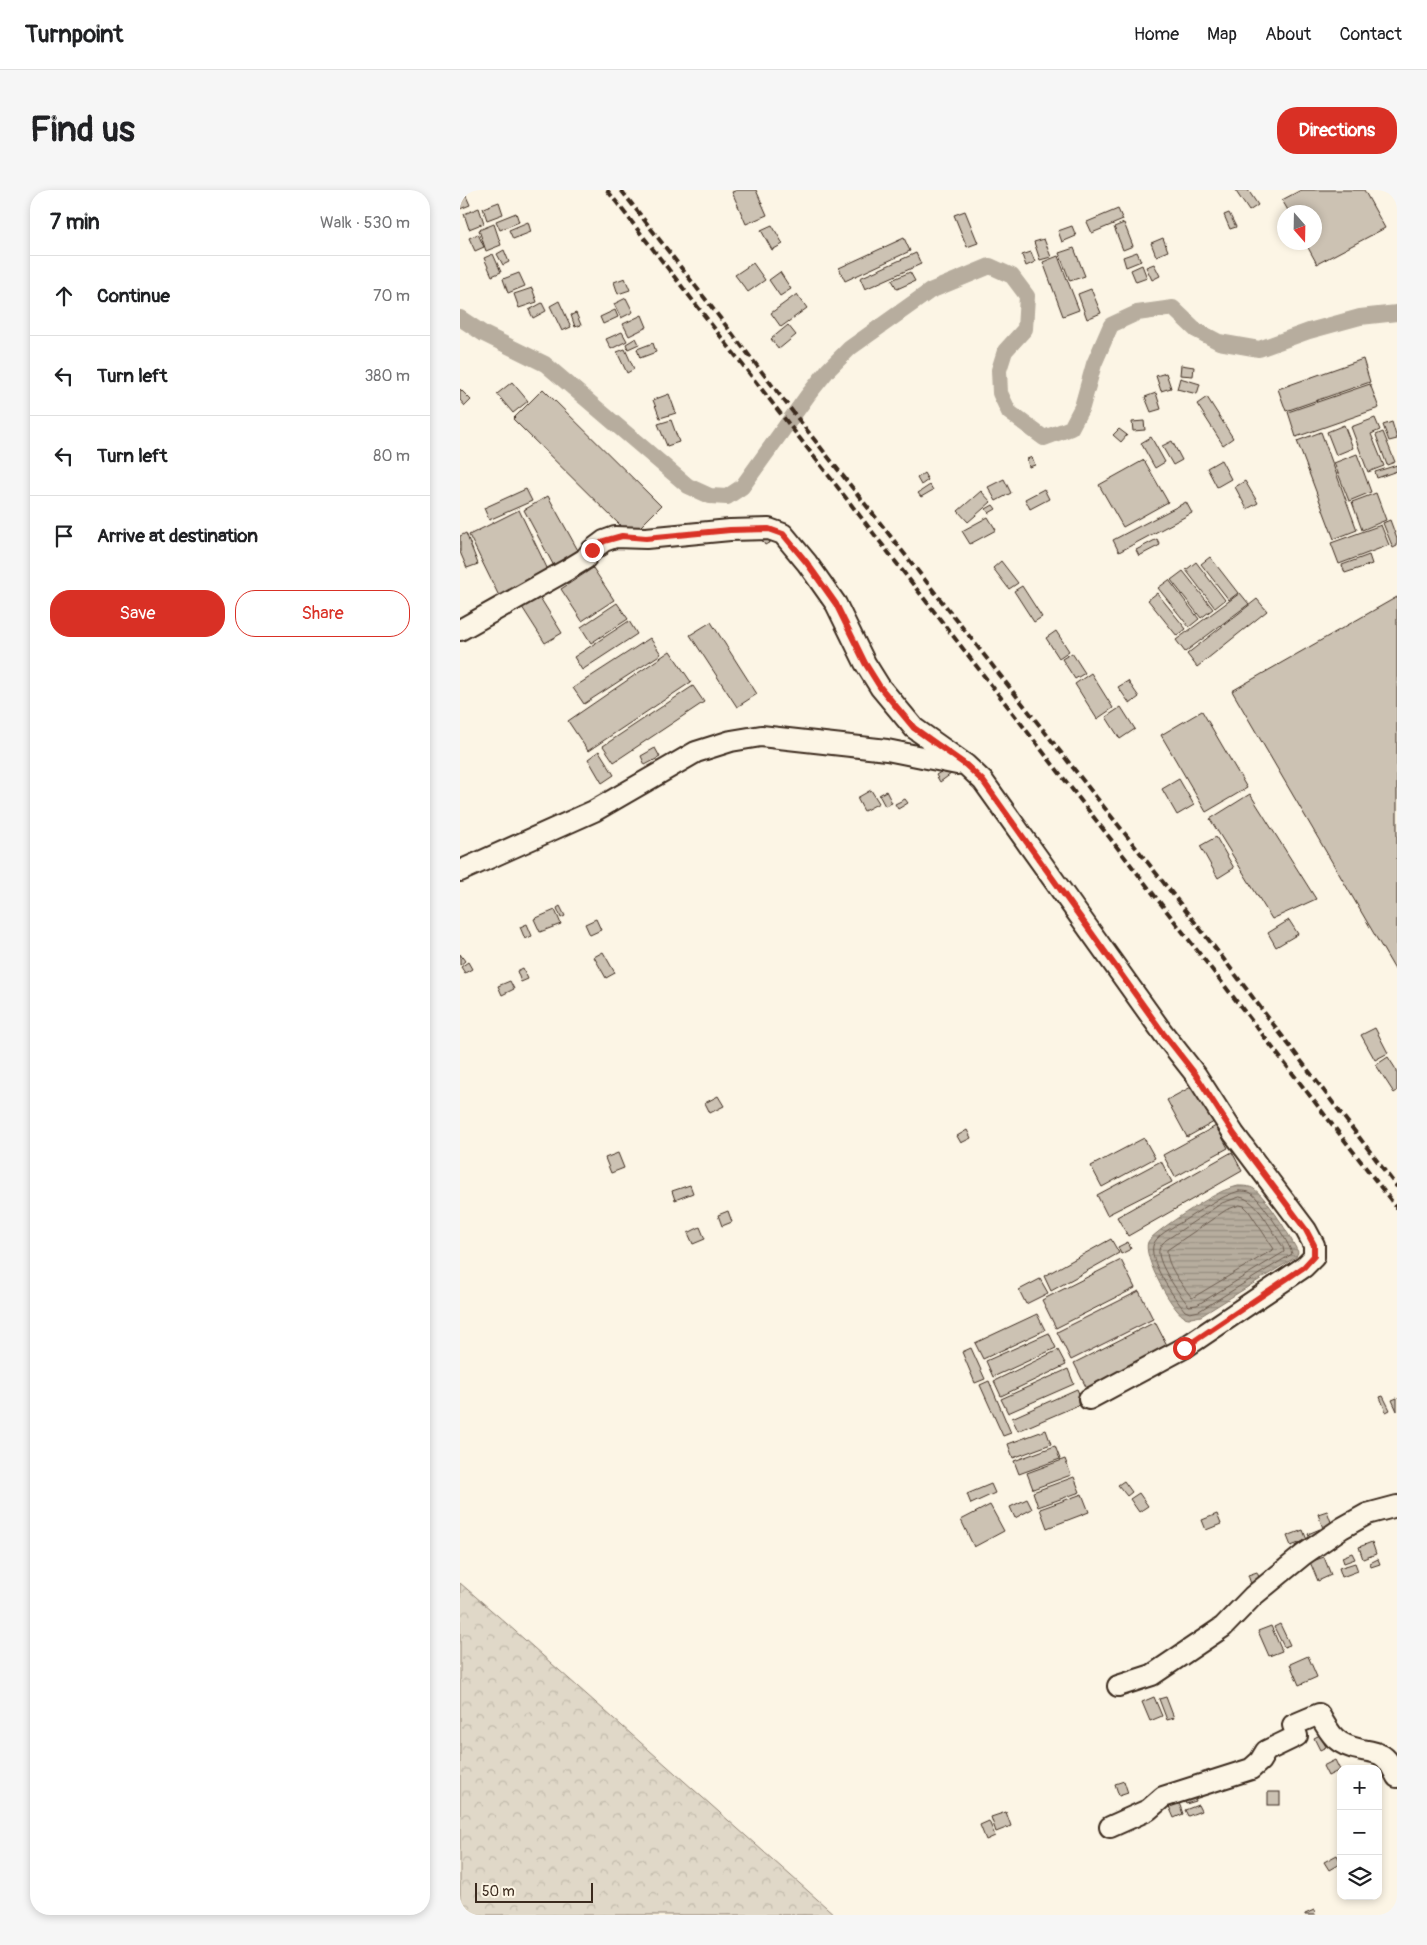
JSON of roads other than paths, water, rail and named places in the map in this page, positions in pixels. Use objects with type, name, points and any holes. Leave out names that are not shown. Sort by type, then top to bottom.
[{"type":"street","points":[[460,630],[567,570],[585,559],[592,550],[604,541],[615,537],[646,538],[730,530],[769,529],[783,534],[807,563],[836,604],[865,663],[880,687],[914,728],[966,765],[983,781],[1163,1033],[1196,1075],[1234,1134],[1306,1230],[1314,1245],[1314,1256],[1304,1267],[1184,1348],[1089,1399]]},
{"type":"street","points":[[460,872],[594,811],[696,752],[731,740],[761,736],[790,739],[887,750],[966,765]]},
{"type":"street","points":[[1118,1686],[1152,1675],[1223,1627],[1254,1596],[1303,1555],[1342,1528],[1367,1514],[1397,1506]]},
{"type":"street","points":[[1110,1827],[1148,1810],[1163,1797],[1251,1769],[1260,1761],[1266,1751],[1297,1736],[1293,1725],[1319,1714],[1331,1735],[1338,1742],[1351,1748],[1381,1754],[1397,1777]]},
{"type":"water","points":[[1238,1186],[1252,1188],[1260,1194],[1278,1218],[1298,1252],[1296,1257],[1201,1316],[1187,1318],[1178,1311],[1165,1293],[1149,1258],[1148,1242],[1159,1231],[1191,1209],[1222,1191]]},
{"type":"waterway","points":[[460,318],[484,334],[545,364],[688,486],[710,496],[727,497],[742,487],[808,395],[828,370],[850,348],[930,291],[990,266],[1012,276],[1027,296],[1025,329],[1005,351],[999,370],[1000,393],[1009,412],[1044,438],[1071,428],[1082,407],[1094,364],[1111,325],[1137,313],[1173,308],[1196,330],[1219,342],[1259,349],[1309,331],[1360,317],[1397,313]]},
{"type":"railway","points":[[607,190],[1397,1208]]},
{"type":"railway","points":[[621,190],[806,429],[1219,953],[1397,1187]]}]
